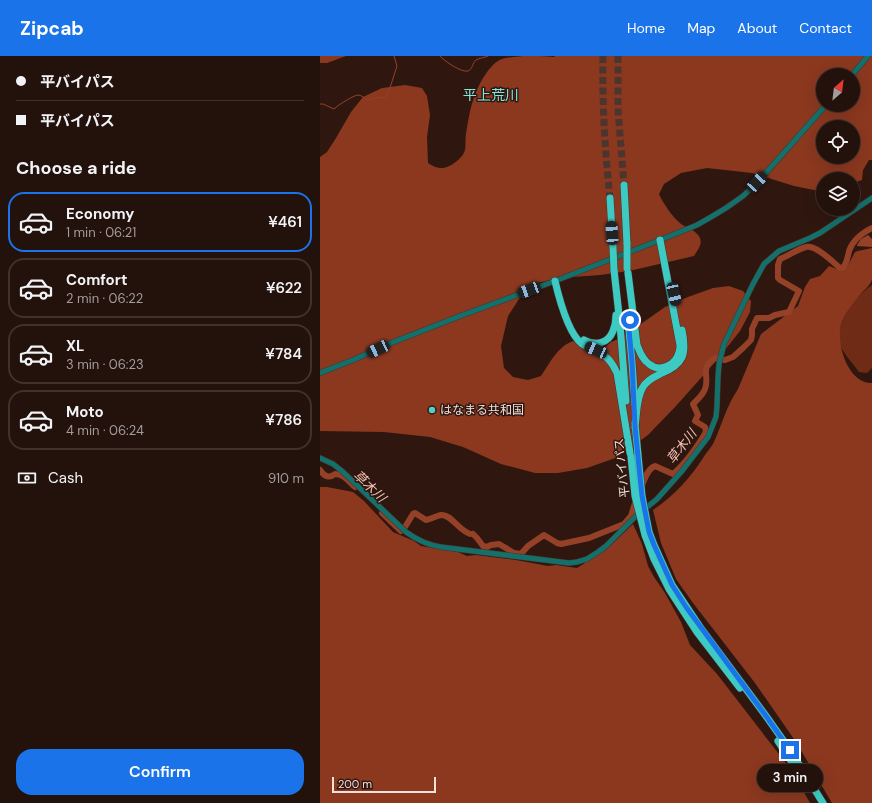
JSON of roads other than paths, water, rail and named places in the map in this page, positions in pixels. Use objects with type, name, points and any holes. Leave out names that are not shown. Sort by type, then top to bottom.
[{"type":"highway","name":"平バイパス","points":[[624,185],[630,311],[629,330],[635,427],[633,455]]},
{"type":"highway","name":"平バイパス","points":[[610,198],[614,270],[629,424],[647,533],[654,559],[668,589],[696,632],[761,716],[798,771],[817,803]]},
{"type":"highway","points":[[628,271],[637,345],[640,354],[649,364],[654,367],[667,367],[672,364],[676,358],[680,345],[660,240]]},
{"type":"highway","points":[[635,427],[637,405],[643,386],[648,381],[678,364],[683,355],[684,348],[684,340],[664,249],[660,240]]},
{"type":"highway","points":[[555,281],[577,332],[584,340],[590,343],[598,344],[604,342],[613,332],[616,322],[616,287]]},
{"type":"highway","points":[[555,281],[558,295],[572,332],[576,338],[583,345],[596,350],[613,364],[617,373],[633,455]]},
{"type":"highway","name":"平バイパス","points":[[647,533],[672,585],[700,627],[763,711],[790,750],[823,803]]},
{"type":"street","points":[[858,68],[868,56]]},
{"type":"street","points":[[320,373],[391,343],[660,240],[711,217],[743,196],[766,173],[820,112]]},
{"type":"street","points":[[320,458],[333,464],[342,471],[406,532],[426,544],[569,563],[587,559],[606,546],[635,517],[657,499],[682,471],[708,437],[716,417],[719,364],[724,344],[764,264],[779,252],[820,233],[872,198]]},
{"type":"waterway","points":[[320,104],[334,109],[356,95],[368,100],[385,97],[388,94],[397,66],[394,56]]},
{"type":"waterway","points":[[440,56],[453,66],[465,71],[471,69],[476,60],[488,56]]},
{"type":"waterway","name":"草木川","points":[[641,487],[652,467],[655,466],[673,474],[691,454],[706,432],[705,427],[695,421],[698,415],[693,404],[705,389],[706,369],[710,361],[715,358],[725,360],[733,357],[743,348],[751,340],[752,329],[757,318],[769,318],[789,312],[799,291],[778,278],[778,265],[780,259],[803,248],[810,247],[824,254],[840,268],[844,267],[849,251],[855,240],[872,228]]},
{"type":"waterway","name":"草木川","points":[[320,470],[327,476],[335,474],[341,475],[355,487]]},
{"type":"waterway","name":"草木川","points":[[473,534],[483,546],[487,547],[499,544],[514,553],[521,554],[528,546],[544,535],[561,544],[589,538],[624,524],[631,516],[636,500]]},
{"type":"waterway","name":"草木川","points":[[382,513],[401,531]]},
{"type":"waterway","name":"草木川","points":[[405,527],[415,513],[426,520],[439,515],[445,515],[470,534]]},
{"type":"tunnel","points":[[603,56],[604,127],[610,198]]},
{"type":"tunnel","points":[[618,56],[618,109],[624,185]]},
{"type":"place","name":"はなまる共和国","points":[[432,410]]},
{"type":"district","name":"平上荒川","points":[[491,95]]}]
